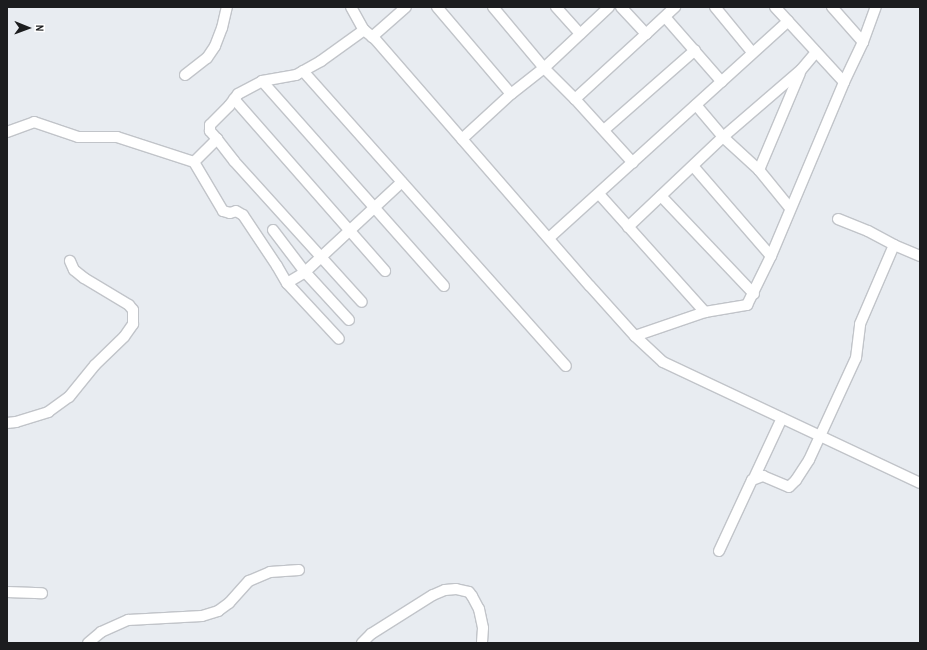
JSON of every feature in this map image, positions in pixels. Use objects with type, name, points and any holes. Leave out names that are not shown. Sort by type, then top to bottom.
[{"type":"street","points":[[185,75],[207,58],[215,46],[222,28],[227,7]]},
{"type":"street","points":[[351,7],[364,30],[372,37],[635,336],[663,362],[675,369],[920,483]]},
{"type":"street","points":[[372,37],[406,7]]},
{"type":"street","points":[[437,7],[512,94]]},
{"type":"street","points":[[493,7],[544,68],[576,99],[633,163]]},
{"type":"street","points":[[556,7],[580,34]]},
{"type":"street","points":[[462,139],[512,94],[544,68],[609,7]]},
{"type":"street","points":[[621,7],[646,34]]},
{"type":"street","points":[[576,99],[675,7]]},
{"type":"street","points":[[714,7],[752,52]]},
{"type":"street","points":[[775,7],[844,82]]},
{"type":"street","points":[[832,7],[863,42]]},
{"type":"street","points":[[635,336],[705,312],[745,306],[754,294],[844,82],[863,42],[876,7]]},
{"type":"street","points":[[665,17],[722,82]]},
{"type":"street","points":[[549,238],[722,82],[752,52],[788,21]]},
{"type":"street","points":[[362,302],[234,161],[210,131],[210,125],[229,106],[238,94],[262,81],[296,75],[304,71],[321,61],[364,30]]},
{"type":"street","points":[[604,130],[695,50]]},
{"type":"street","points":[[628,226],[723,137],[802,70],[816,52]]},
{"type":"street","points":[[759,170],[802,70]]},
{"type":"street","points":[[304,71],[566,366]]},
{"type":"street","points":[[262,81],[444,286]]},
{"type":"street","points":[[234,99],[385,271]]},
{"type":"street","points":[[696,105],[723,137],[759,170],[790,208]]},
{"type":"street","points":[[7,132],[34,122],[82,137],[118,138],[194,162],[222,209],[226,213],[236,211],[243,215],[287,283],[339,339]]},
{"type":"street","points":[[194,162],[217,139]]},
{"type":"street","points":[[693,166],[771,256]]},
{"type":"street","points":[[287,283],[306,272],[321,256],[402,182]]},
{"type":"street","points":[[599,194],[705,312]]},
{"type":"street","points":[[661,196],[754,294]]},
{"type":"street","points":[[838,219],[868,231],[894,245],[919,252]]},
{"type":"street","points":[[273,230],[306,272],[349,320]]},
{"type":"street","points":[[754,478],[763,476],[786,487],[790,486],[808,460],[856,358],[860,324],[894,245]]},
{"type":"street","points":[[7,423],[16,422],[48,412],[69,397],[95,365],[124,337],[133,324],[133,310],[129,305],[84,278],[74,270],[70,260]]},
{"type":"street","points":[[719,551],[782,418]]},
{"type":"street","points":[[88,643],[101,632],[128,620],[202,616],[218,611],[229,603],[250,581],[270,572],[299,570]]},
{"type":"street","points":[[362,643],[371,634],[433,595],[445,590],[456,589],[470,592],[479,609],[483,628],[482,643]]},
{"type":"street","points":[[7,592],[42,593]]}]
